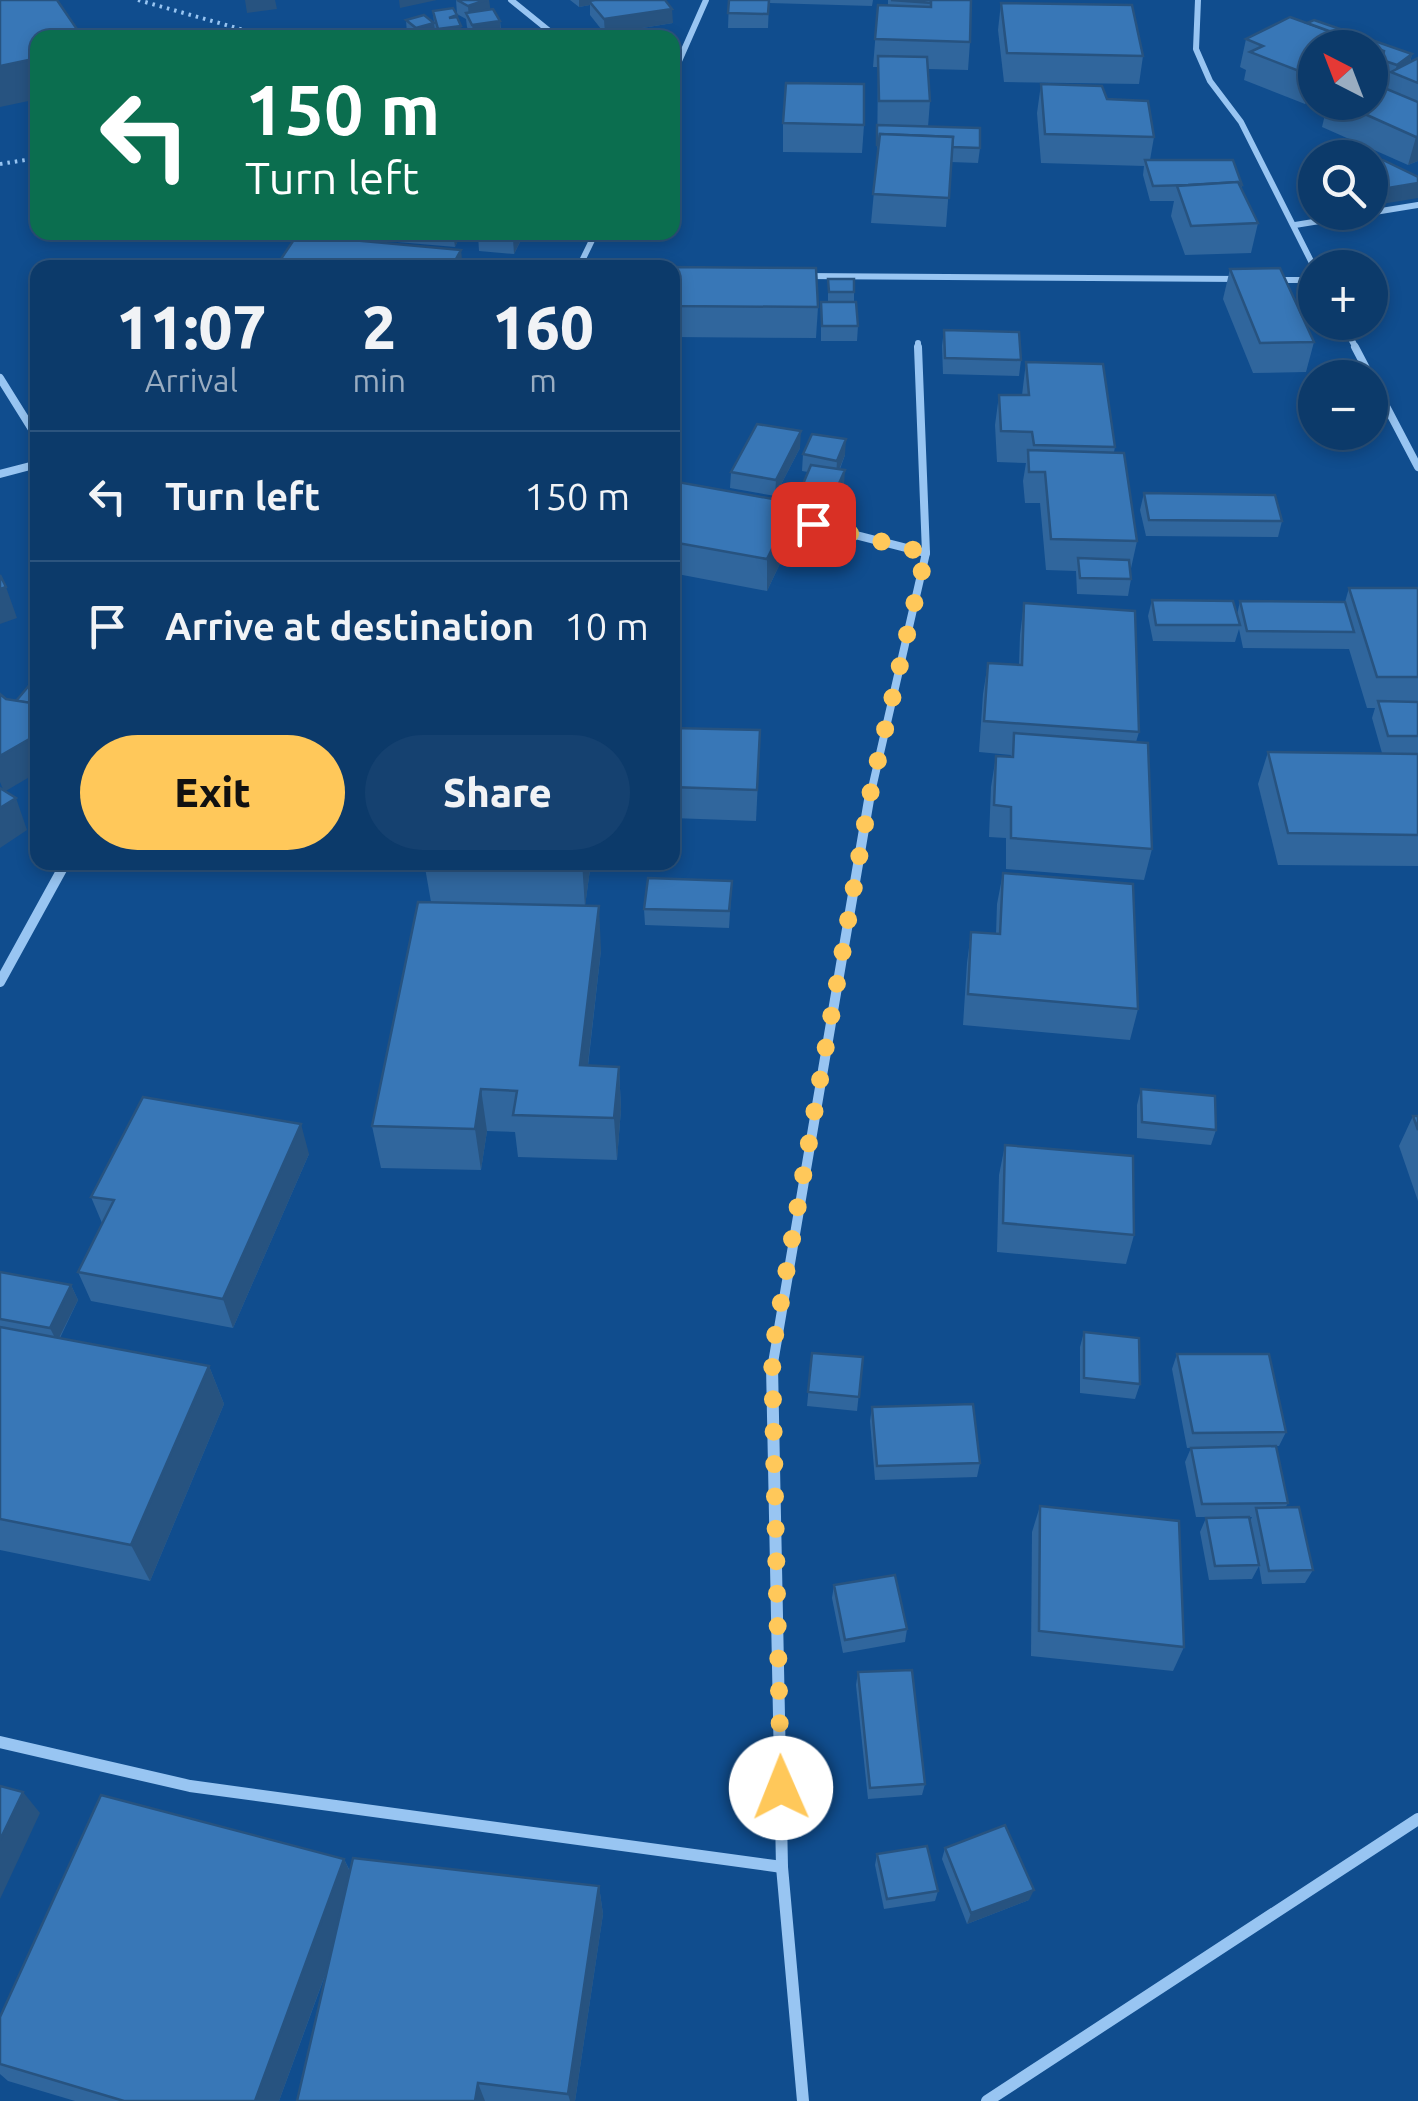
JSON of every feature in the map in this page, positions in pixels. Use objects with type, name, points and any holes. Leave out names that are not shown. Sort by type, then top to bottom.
[{"type":"street","points":[[510,0],[548,30]]},
{"type":"street","points":[[680,59],[706,0]]},
{"type":"street","points":[[1198,0],[1196,48],[1210,82],[1241,122],[1306,250]]},
{"type":"street","points":[[1295,225],[1418,205]]},
{"type":"street","points":[[793,276],[1298,280]]},
{"type":"street","points":[[1351,340],[1418,468]]},
{"type":"street","points":[[803,2101],[782,1867],[772,1353],[871,790],[926,553],[918,342]]},
{"type":"street","points":[[0,378],[30,426]]},
{"type":"street","points":[[0,474],[30,466]]},
{"type":"street","points":[[775,515],[926,553]]},
{"type":"street","points":[[0,982],[62,870]]},
{"type":"street","points":[[0,1742],[190,1786],[782,1867]]},
{"type":"street","points":[[987,2101],[1418,1819]]},
{"type":"path","points":[[138,0],[244,30]]},
{"type":"path","points":[[0,164],[30,159]]},
{"type":"building","points":[[0,0],[57,0],[78,30],[30,30],[30,60],[0,66]]},
{"type":"building","points":[[457,0],[486,0],[468,6]]},
{"type":"building","points":[[665,0],[672,9],[604,19],[589,1]]},
{"type":"building","points":[[729,0],[769,0],[768,14],[728,13]]},
{"type":"building","points":[[931,0],[971,0],[970,42],[875,39],[878,5],[931,7]]},
{"type":"building","points":[[1001,3],[1132,5],[1143,56],[1007,53]]},
{"type":"building","points":[[453,8],[457,15],[449,18],[457,17],[461,26],[438,29],[433,11]]},
{"type":"building","points":[[493,9],[500,21],[472,25],[466,13]]},
{"type":"building","points":[[424,15],[434,23],[416,28],[406,20]]},
{"type":"building","points":[[1290,17],[1326,30],[1298,30],[1298,71],[1250,52],[1263,46],[1246,39]]},
{"type":"building","points":[[1314,20],[1343,30],[1326,30],[1307,23]]},
{"type":"building","points":[[1388,46],[1412,54],[1397,65],[1388,62]]},
{"type":"building","points":[[878,56],[927,57],[930,101],[879,101]]},
{"type":"building","points":[[1418,58],[1418,83],[1391,72]]},
{"type":"building","points":[[786,83],[864,84],[864,125],[783,123]]},
{"type":"building","points":[[1041,84],[1102,86],[1107,99],[1148,101],[1154,137],[1045,134]]},
{"type":"building","points":[[1388,90],[1418,102],[1416,137],[1378,120],[1388,120]]},
{"type":"building","points":[[877,125],[980,128],[980,148],[952,147],[953,137],[880,134],[877,145]]},
{"type":"building","points":[[880,134],[953,137],[949,198],[873,194]]},
{"type":"building","points":[[1145,160],[1233,160],[1242,185],[1238,182],[1153,186]]},
{"type":"building","points":[[1388,162],[1418,177],[1418,183],[1388,188]]},
{"type":"building","points":[[1238,182],[1258,223],[1191,226],[1177,186]]},
{"type":"building","points":[[294,240],[352,240],[461,250],[455,260],[280,260]]},
{"type":"building","points":[[680,267],[816,268],[818,307],[680,306]]},
{"type":"building","points":[[1280,268],[1298,307],[1298,340],[1314,342],[1260,343],[1230,269]]},
{"type":"building","points":[[828,279],[854,279],[854,292],[829,292]]},
{"type":"building","points":[[821,302],[856,302],[858,326],[822,326]]},
{"type":"building","points":[[944,330],[1019,332],[1021,360],[945,358]]},
{"type":"building","points":[[1026,362],[1103,364],[1115,447],[1034,445],[1032,432],[1001,431],[999,395],[1029,395]]},
{"type":"building","points":[[757,424],[801,431],[776,480],[731,472]]},
{"type":"building","points":[[812,434],[846,439],[837,461],[803,454]]},
{"type":"building","points":[[1028,450],[1124,453],[1137,541],[1051,539],[1045,472],[1029,472]]},
{"type":"building","points":[[811,465],[845,470],[837,488],[803,484]]},
{"type":"building","points":[[680,482],[795,503],[767,559],[680,543]]},
{"type":"building","points":[[1144,493],[1275,495],[1282,521],[1149,520]]},
{"type":"building","points":[[1078,558],[1129,560],[1131,579],[1080,578]]},
{"type":"building","points":[[1349,588],[1418,588],[1418,677],[1377,677]]},
{"type":"building","points":[[1152,600],[1233,601],[1240,625],[1156,625]]},
{"type":"building","points":[[1240,601],[1345,602],[1354,632],[1247,631]]},
{"type":"building","points":[[1024,603],[1135,611],[1139,732],[984,721],[988,663],[1022,665]]},
{"type":"building","points":[[30,684],[30,703],[16,701]]},
{"type":"building","points":[[0,694],[6,699],[30,703],[30,739],[0,756]]},
{"type":"building","points":[[1378,701],[1418,702],[1418,736],[1388,736]]},
{"type":"building","points":[[680,728],[760,730],[757,790],[680,787]]},
{"type":"building","points":[[1014,733],[1148,743],[1152,849],[1011,838],[1011,807],[994,805],[996,756],[1013,757]]},
{"type":"building","points":[[1268,752],[1418,754],[1418,835],[1288,833]]},
{"type":"building","points":[[0,788],[16,798],[0,808]]},
{"type":"building","points":[[1003,873],[1133,884],[1138,1009],[968,994],[971,932],[1000,934]]},
{"type":"building","points":[[648,878],[732,881],[729,911],[644,909]]},
{"type":"building","points":[[418,902],[599,906],[580,1065],[619,1067],[614,1118],[513,1115],[517,1091],[481,1089],[475,1129],[372,1126]]},
{"type":"building","points":[[1141,1089],[1215,1096],[1216,1130],[1142,1122]]},
{"type":"building","points":[[143,1097],[301,1124],[223,1299],[78,1272],[114,1200],[91,1197]]},
{"type":"building","points":[[1005,1145],[1133,1156],[1134,1235],[1003,1223]]},
{"type":"building","points":[[0,1272],[71,1285],[50,1328],[0,1319]]},
{"type":"building","points":[[0,1327],[209,1366],[131,1545],[0,1519]]},
{"type":"building","points":[[1084,1332],[1139,1338],[1140,1384],[1084,1378]]},
{"type":"building","points":[[812,1353],[863,1357],[859,1397],[808,1392]]},
{"type":"building","points":[[1177,1354],[1269,1354],[1286,1432],[1193,1433]]},
{"type":"building","points":[[973,1404],[980,1463],[877,1466],[872,1407]]},
{"type":"building","points":[[1276,1446],[1288,1503],[1202,1504],[1191,1448]]},
{"type":"building","points":[[1040,1506],[1179,1521],[1184,1647],[1039,1631]]},
{"type":"building","points":[[1299,1507],[1313,1570],[1269,1571],[1256,1508]]},
{"type":"building","points":[[1249,1517],[1259,1565],[1215,1566],[1206,1518]]},
{"type":"building","points":[[895,1575],[907,1629],[845,1640],[834,1585]]},
{"type":"building","points":[[912,1670],[925,1784],[870,1788],[858,1672]]},
{"type":"building","points":[[0,1786],[23,1792],[0,1840]]},
{"type":"building","points":[[101,1795],[344,1859],[255,2101],[124,2101],[0,2064],[0,2017]]},
{"type":"building","points":[[1005,1825],[1034,1890],[971,1913],[945,1848]]},
{"type":"building","points":[[927,1846],[938,1891],[887,1899],[877,1854]]},
{"type":"building","points":[[353,1858],[599,1886],[568,2094],[478,2083],[475,2101],[297,2101]]},
{"type":"route","points":[[781,1788],[772,1353],[871,790],[926,553],[813,524]]}]
